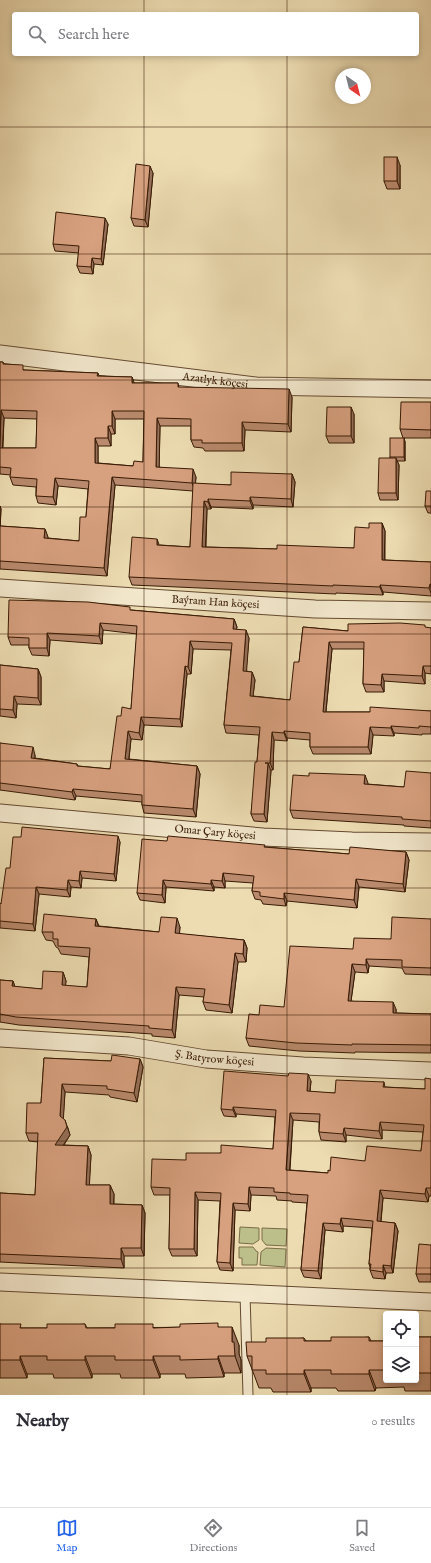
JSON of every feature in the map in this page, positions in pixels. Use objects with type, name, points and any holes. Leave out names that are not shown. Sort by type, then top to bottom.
[{"type":"street","name":"Azatlyk köçesi","points":[[0,354],[256,386],[431,389]]},
{"type":"street","name":"Baýram Han köçesi","points":[[0,588],[315,609],[431,611]]},
{"type":"street","name":"Omar Çary köçesi","points":[[0,813],[263,837],[352,841],[431,842]]},
{"type":"street","name":"Ş. Batyrow köçesi","points":[[0,1038],[129,1046],[206,1059],[303,1066],[431,1071]]},
{"type":"street","points":[[0,1282],[431,1302]]},
{"type":"lane","points":[[245,1294],[248,1395]]},
{"type":"green space","points":[[240,1227],[259,1228],[259,1240],[253,1244],[239,1243]]},
{"type":"green space","points":[[262,1228],[287,1229],[286,1246],[266,1245],[262,1240]]},
{"type":"green space","points":[[239,1247],[253,1247],[258,1252],[257,1265],[242,1265],[242,1258],[239,1258]]},
{"type":"green space","points":[[266,1248],[286,1249],[285,1267],[260,1265],[261,1252]]},
{"type":"building","points":[[384,157],[397,157],[397,181],[384,181]]},
{"type":"building","points":[[136,164],[150,166],[145,220],[131,218]]},
{"type":"building","points":[[56,212],[105,218],[101,259],[92,258],[91,267],[77,266],[79,246],[53,244]]},
{"type":"building","points":[[0,362],[3,362],[3,364],[23,365],[23,370],[98,373],[97,376],[132,377],[132,383],[178,383],[178,387],[289,389],[288,424],[242,422],[242,443],[202,443],[202,440],[191,440],[191,419],[157,418],[156,467],[193,469],[192,483],[112,477],[104,568],[0,561],[0,526],[45,529],[44,538],[79,541],[80,517],[86,517],[89,481],[55,478],[53,497],[36,496],[37,479],[10,477],[11,468],[0,467],[0,448],[36,448],[37,411],[1,410],[0,436]],"holes":[[[112,411],[144,411],[143,462],[134,461],[133,466],[95,463],[95,438],[108,438],[108,426],[112,426]]]},
{"type":"building","points":[[401,402],[431,402],[431,430],[400,429]]},
{"type":"building","points":[[327,407],[351,407],[351,436],[326,436]]},
{"type":"building","points":[[390,438],[404,438],[404,457],[390,457]]},
{"type":"building","points":[[379,458],[396,458],[396,493],[378,493]]},
{"type":"building","points":[[231,472],[292,474],[291,499],[250,497],[250,501],[208,499],[208,502],[204,501],[202,547],[277,549],[277,545],[354,548],[355,527],[369,528],[369,523],[382,523],[382,560],[431,562],[431,584],[429,588],[380,585],[380,587],[333,586],[129,577],[132,537],[157,539],[157,545],[190,547],[193,483],[231,485]]},
{"type":"building","points":[[426,491],[431,491],[431,506],[425,506]]},
{"type":"building","points":[[9,600],[88,602],[130,607],[130,610],[234,619],[233,629],[246,630],[243,671],[252,672],[250,696],[290,700],[294,662],[299,662],[303,627],[348,631],[348,624],[400,623],[425,625],[425,627],[431,628],[431,666],[423,666],[422,676],[382,674],[381,685],[363,684],[364,642],[329,642],[323,712],[370,712],[370,707],[431,711],[431,727],[370,727],[368,747],[310,747],[310,733],[284,731],[284,733],[272,732],[264,814],[251,814],[255,762],[257,762],[260,727],[224,725],[232,643],[190,641],[188,667],[185,666],[180,719],[141,717],[139,733],[128,731],[125,759],[197,766],[193,809],[142,805],[142,795],[73,789],[72,792],[0,783],[0,743],[33,747],[31,758],[77,764],[77,766],[110,769],[117,716],[121,716],[122,707],[131,709],[137,626],[100,623],[99,636],[47,633],[47,648],[29,648],[29,638],[8,637]]},
{"type":"building","points":[[0,665],[38,669],[38,698],[14,696],[13,710],[0,709]]},
{"type":"building","points":[[406,771],[431,773],[431,821],[402,819],[402,817],[290,810],[293,775],[309,776],[309,773],[365,775],[364,784],[404,787]]},
{"type":"building","points":[[22,827],[118,836],[114,874],[80,871],[79,881],[68,880],[67,890],[36,887],[33,924],[0,921],[0,903],[1,904],[6,868],[10,868],[13,837],[21,837]]},
{"type":"building","points":[[168,836],[265,845],[264,847],[349,854],[350,847],[406,852],[403,884],[356,879],[354,900],[284,893],[284,899],[260,896],[260,892],[252,891],[254,876],[223,873],[222,881],[211,880],[211,884],[163,880],[162,895],[137,893],[142,839],[167,841]]},
{"type":"building","points":[[44,914],[96,919],[95,926],[159,932],[161,917],[177,918],[175,933],[244,940],[243,954],[235,953],[229,1005],[203,1002],[205,989],[176,987],[172,1030],[149,1028],[149,1026],[16,1017],[0,1014],[0,980],[13,981],[12,986],[42,989],[43,971],[63,972],[62,985],[87,987],[90,948],[58,946],[58,939],[53,939],[53,932],[42,932]]},
{"type":"building","points":[[392,917],[431,919],[431,968],[402,967],[402,960],[366,959],[366,965],[352,964],[348,1001],[393,1002],[393,1013],[431,1014],[431,1045],[296,1043],[246,1038],[249,1014],[259,1015],[260,1005],[284,1007],[290,946],[353,949],[354,938],[391,939]]},
{"type":"building","points":[[112,1055],[140,1059],[134,1093],[107,1089],[107,1086],[62,1084],[60,1116],[65,1120],[67,1127],[55,1145],[88,1146],[86,1185],[110,1185],[110,1204],[142,1205],[141,1248],[121,1248],[121,1259],[0,1254],[0,1193],[35,1195],[38,1133],[26,1133],[27,1103],[41,1103],[44,1058],[111,1061]]},
{"type":"building","points":[[224,1071],[288,1076],[289,1073],[308,1074],[307,1091],[335,1093],[336,1080],[384,1082],[383,1087],[425,1089],[425,1078],[431,1079],[431,1188],[426,1188],[425,1194],[380,1190],[377,1221],[395,1223],[391,1266],[383,1265],[383,1272],[370,1270],[371,1264],[369,1264],[373,1221],[341,1218],[340,1224],[323,1223],[318,1271],[301,1270],[308,1195],[274,1192],[274,1188],[249,1187],[248,1204],[233,1203],[230,1263],[217,1262],[221,1193],[195,1192],[194,1249],[169,1249],[170,1188],[151,1187],[152,1159],[186,1160],[186,1153],[221,1153],[221,1145],[273,1149],[276,1110],[233,1107],[233,1110],[221,1109]],"holes":[[[290,1113],[320,1114],[319,1132],[343,1134],[344,1128],[379,1131],[380,1122],[424,1125],[421,1151],[367,1146],[365,1161],[331,1157],[330,1171],[328,1170],[328,1173],[286,1170]]]},
{"type":"building","points":[[419,1244],[431,1245],[431,1274],[416,1274]]},
{"type":"building","points":[[218,1323],[218,1327],[232,1327],[232,1342],[234,1342],[235,1356],[218,1356],[218,1359],[180,1360],[180,1356],[153,1356],[153,1360],[115,1360],[115,1356],[85,1356],[85,1360],[47,1360],[47,1356],[20,1356],[20,1360],[0,1360],[0,1324],[21,1324],[20,1328],[47,1328],[47,1324],[85,1324],[86,1328],[115,1328],[115,1324],[153,1324],[153,1328],[180,1327],[180,1324]]},
{"type":"building","points":[[331,1337],[369,1337],[369,1341],[383,1341],[383,1370],[369,1370],[369,1374],[331,1374],[331,1370],[304,1370],[304,1374],[266,1374],[266,1370],[252,1370],[252,1356],[247,1356],[246,1342],[266,1342],[266,1338],[304,1338],[304,1341],[331,1341]]},
{"type":"building","points":[[419,1337],[431,1337],[431,1373],[419,1373]]}]
